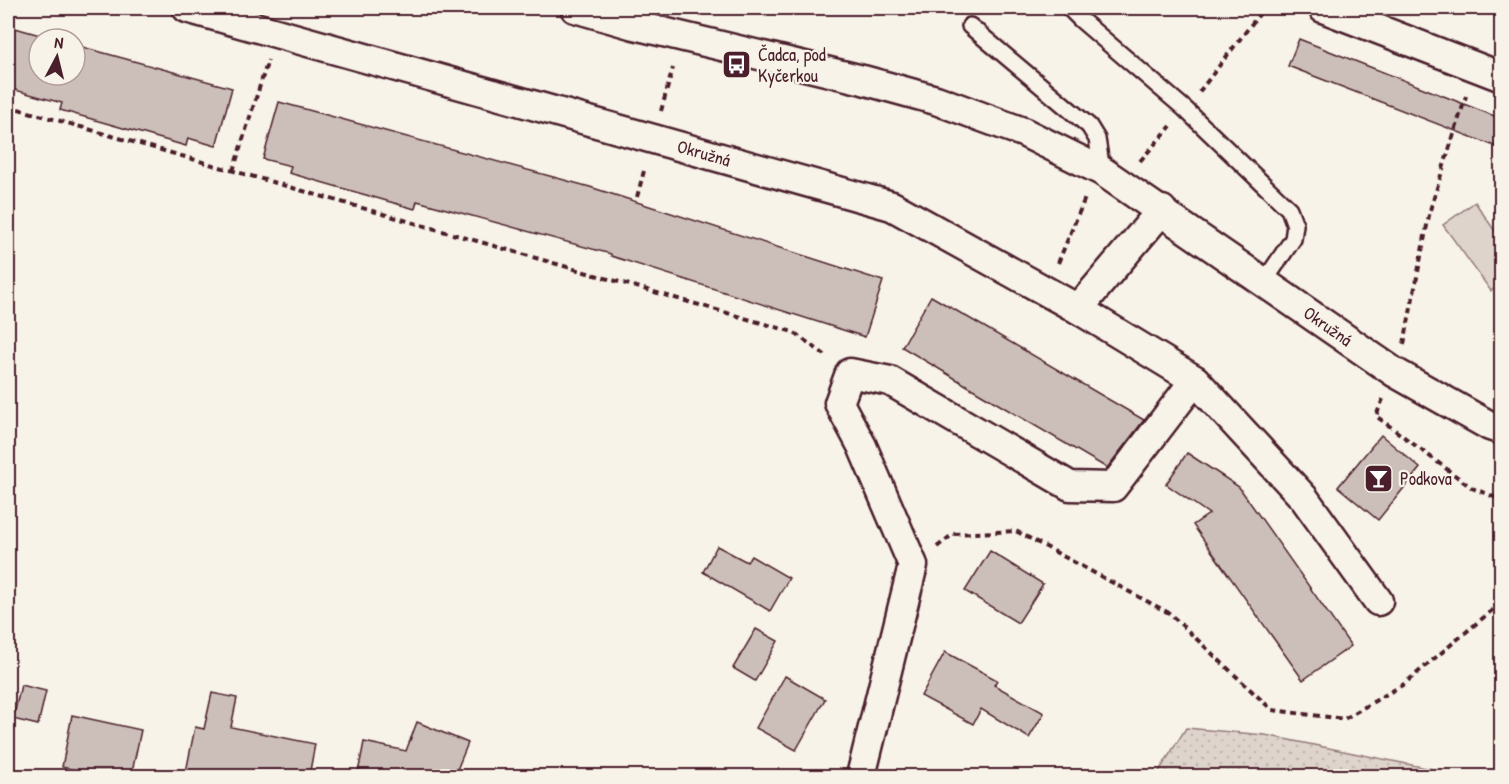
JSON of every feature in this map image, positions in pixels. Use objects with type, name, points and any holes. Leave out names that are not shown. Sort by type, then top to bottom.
[{"type":"street","name":"Okružná","points":[[187,8],[892,206],[1078,309],[1195,380],[1304,498],[1378,601]]},
{"type":"street","name":"Okružná","points":[[574,8],[936,100],[1023,132],[1102,171],[1162,210],[1394,372],[1490,426],[1502,430]]},
{"type":"street","points":[[1323,8],[1502,76]]},
{"type":"street","points":[[1078,309],[1162,210]]},
{"type":"street","points":[[861,777],[914,565],[862,446],[839,403],[850,373],[890,381],[1070,486],[1113,487],[1195,380]]},
{"type":"lane","points":[[1069,8],[1185,109],[1289,209],[1295,225],[1293,239],[1264,282]]},
{"type":"lane","points":[[970,26],[1089,126],[1097,139],[1102,171]]},
{"type":"path","points":[[1136,164],[1155,146],[1264,8]]},
{"type":"path","points":[[233,171],[277,33]]},
{"type":"path","points":[[1468,91],[1430,210],[1406,337],[1376,416],[1472,488],[1502,500]]},
{"type":"path","points":[[8,106],[793,332],[850,373]]},
{"type":"path","points":[[1046,291],[1085,198]]},
{"type":"path","points":[[914,565],[953,534],[1016,531],[1169,614],[1272,710],[1344,719],[1404,684],[1502,602]]},
{"type":"shaded area","points":[[1475,202],[1501,240],[1501,283],[1491,291],[1443,225]]},
{"type":"shaded area","points":[[1186,728],[1265,735],[1466,776],[1156,776]]},
{"type":"building","points":[[8,26],[27,31],[27,87],[87,87],[87,48],[232,88],[216,146],[188,138],[186,146],[60,110],[62,103],[8,88]]},
{"type":"building","points":[[1299,39],[1502,119],[1502,149],[1288,66]]},
{"type":"building","points":[[279,102],[590,187],[883,281],[865,337],[611,256],[611,254],[417,201],[415,209],[289,173],[291,166],[263,159]]},
{"type":"building","points":[[931,296],[1144,420],[1107,468],[902,347]]},
{"type":"building","name":"Podkova","points":[[1381,435],[1420,468],[1378,520],[1338,487]]},
{"type":"building","points":[[1187,453],[1239,487],[1351,646],[1303,680],[1193,525],[1209,514],[1166,484]]},
{"type":"building","points":[[717,546],[747,562],[751,556],[789,578],[770,611],[703,572]]},
{"type":"building","points":[[990,551],[1043,584],[1018,623],[965,591]]},
{"type":"building","points":[[756,629],[778,641],[755,681],[733,668]]},
{"type":"building","points":[[945,652],[997,680],[994,685],[1044,713],[1029,738],[981,709],[973,724],[921,696]]},
{"type":"building","points":[[785,676],[825,699],[796,750],[756,728]]},
{"type":"building","points":[[21,685],[46,691],[38,725],[13,719]]},
{"type":"building","points":[[212,693],[237,698],[231,727],[315,744],[309,776],[185,777],[195,727],[204,729]]},
{"type":"building","points":[[72,715],[141,730],[131,777],[108,777],[62,767]]},
{"type":"building","points":[[417,722],[468,743],[454,777],[377,777],[358,773],[364,742],[406,751]]},
{"type":"place","name":"Čadca, pod Kyčerkou","points":[[737,64]]},
{"type":"place","name":"Podkova","points":[[1379,478]]}]
